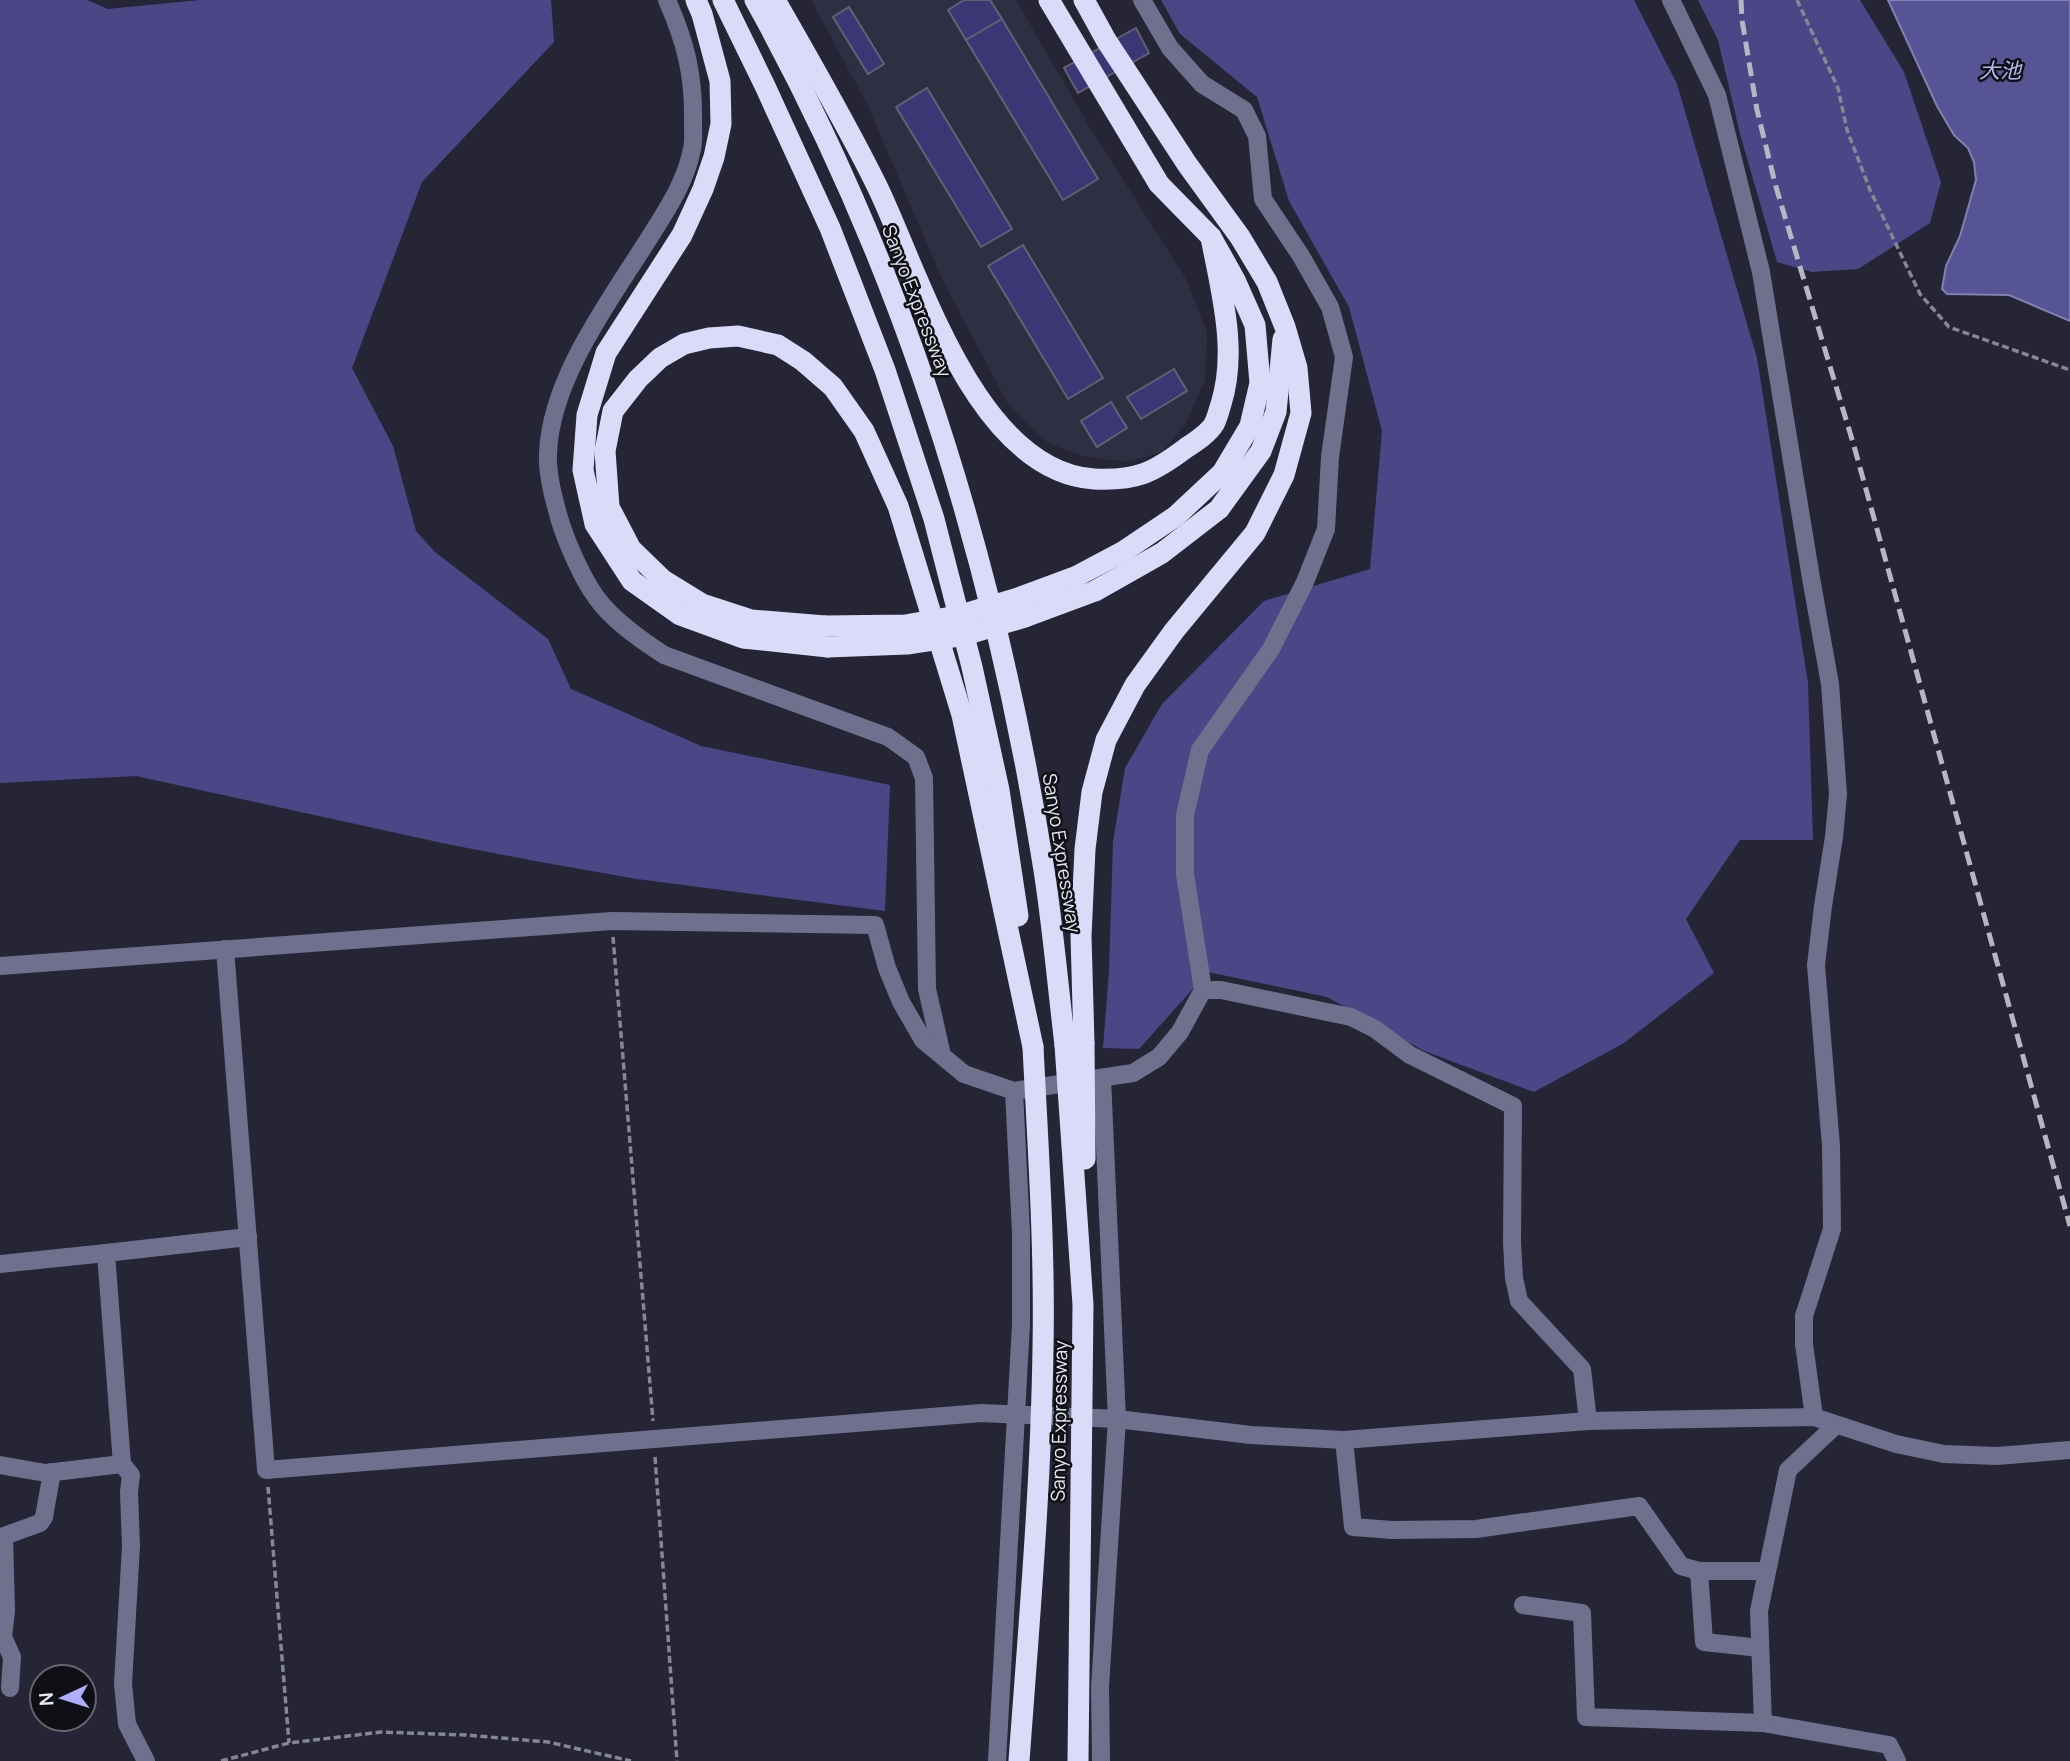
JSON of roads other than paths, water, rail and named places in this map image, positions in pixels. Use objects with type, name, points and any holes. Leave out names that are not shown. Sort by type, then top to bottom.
[{"type":"highway","points":[[696,0],[720,81],[721,124],[703,189],[682,235],[606,354],[587,415],[583,470],[595,524],[632,580],[680,615],[743,638],[826,637],[1021,608],[1095,591],[1162,553],[1219,509],[1261,452],[1276,412],[1285,327]]},
{"type":"highway","name":"Sanyo Expressway","points":[[723,0],[830,228],[885,370],[934,519],[972,667],[999,790],[1017,904],[1033,1047],[1041,1220],[1043,1348],[1038,1497],[1018,1761]]},
{"type":"highway","name":"Sanyo Expressway","points":[[755,0],[824,135],[874,247],[918,363],[984,578],[1007,672],[1026,768],[1086,1105],[1078,1761]]},
{"type":"highway","points":[[775,0],[877,186],[957,365],[987,410],[1009,436],[1034,457],[1058,471],[1080,478],[1112,480],[1143,476],[1168,462],[1214,424],[1227,385],[1229,346],[1211,237]]},
{"type":"highway","points":[[1021,608],[1124,551],[1176,516],[1222,473],[1250,426],[1260,383],[1255,325],[1235,280],[1211,237],[1159,184],[1049,0]]},
{"type":"highway","points":[[1075,1044],[1085,849],[1092,792],[1106,740],[1135,685],[1174,632],[1255,533],[1284,475],[1301,413],[1297,368],[1285,327],[1267,282],[1240,237],[1187,164],[1106,40],[1084,0]]},
{"type":"highway","points":[[826,637],[751,620],[702,604],[663,580],[631,549],[609,507],[605,451],[613,411],[638,379],[660,358],[684,344],[709,338],[738,336],[778,345],[803,361],[833,387],[864,431],[898,506],[962,715],[1033,1047]]},
{"type":"street","points":[[667,0],[679,27],[691,67],[694,107],[692,149],[677,193],[582,347],[563,387],[553,419],[548,454],[553,499],[567,542],[596,597],[634,635],[664,655],[888,737],[916,757],[924,778],[928,989],[942,1055]]},
{"type":"street","points":[[0,965],[612,921],[875,925],[887,968],[901,1002],[923,1040],[964,1074],[1014,1091],[1133,1073],[1159,1057],[1180,1032],[1203,990],[1185,874],[1185,815],[1200,750],[1271,649],[1305,582],[1326,529],[1330,457],[1344,357],[1330,307],[1301,256],[1263,199],[1257,136],[1244,110],[1202,84],[1170,48],[1142,0]]},
{"type":"street","points":[[1671,0],[1717,95],[1762,272],[1830,684],[1838,794],[1816,965],[1831,1146],[1832,1229],[1804,1316],[1804,1344],[1814,1417]]},
{"type":"street","points":[[225,949],[266,1469],[981,1413],[1117,1419],[1251,1435],[1344,1440],[1588,1421],[1814,1417],[1896,1444],[1944,1454],[1997,1456],[2070,1450]]},
{"type":"street","points":[[1203,990],[1221,990],[1351,1017],[1375,1029],[1410,1055],[1513,1106],[1514,1278],[1520,1301],[1582,1369],[1588,1421]]},
{"type":"street","points":[[1101,1761],[1100,1687],[1117,1419],[1102,1078]]},
{"type":"street","points":[[997,1761],[1021,1324],[1021,1233],[1014,1091]]},
{"type":"street","points":[[0,1264],[248,1237]]},
{"type":"street","points":[[106,1253],[122,1464],[131,1475],[131,1546],[123,1684],[127,1724],[146,1761]]},
{"type":"street","points":[[1763,1723],[1759,1611],[1788,1470],[1836,1425]]},
{"type":"street","points":[[1344,1440],[1353,1527],[1476,1530],[1639,1506],[1681,1566],[1699,1571],[1767,1571]]},
{"type":"street","points":[[0,1465],[52,1472],[122,1464]]},
{"type":"street","points":[[10,1688],[12,1657],[3,1637],[6,1611],[4,1536],[40,1523],[44,1517],[52,1472]]},
{"type":"street","points":[[1699,1571],[1704,1642],[1760,1648]]},
{"type":"street","points":[[1523,1605],[1582,1613],[1586,1717],[1763,1723],[1889,1745],[1897,1761]]},
{"type":"water","name":"大池","points":[[1888,0],[2070,0],[2070,321],[2009,295],[1947,294],[1942,289],[1946,266],[1960,236],[1976,180],[1974,162],[1968,148],[1954,135],[1937,106]]},
{"type":"railway","points":[[1741,0],[1757,110],[1776,187],[1854,446],[2070,1226]]}]
